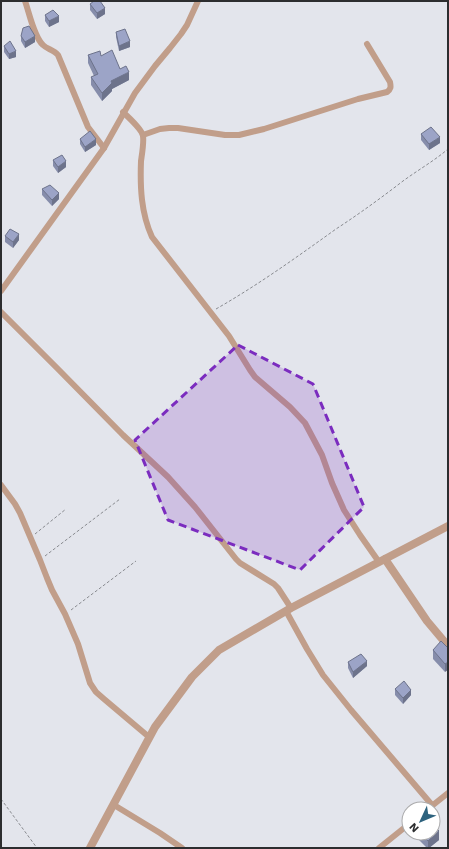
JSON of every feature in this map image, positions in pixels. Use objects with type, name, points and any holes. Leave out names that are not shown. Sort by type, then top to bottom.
[{"type":"street","points":[[24,1],[38,39],[42,44],[53,50],[58,55],[88,127],[104,148]]},
{"type":"street","points":[[1,291],[104,148],[123,112],[144,79],[187,25],[198,1]]},
{"type":"street","points":[[143,135],[160,129],[169,128],[225,135],[239,135],[264,129],[358,99],[387,92],[390,90],[390,82],[367,44]]},
{"type":"street","points":[[123,112],[143,135],[141,167],[142,205],[152,237],[229,336],[250,370],[305,422],[322,454],[332,483],[344,510],[360,535],[448,646]]},
{"type":"street","points":[[1,312],[123,435],[168,477],[195,507],[240,563],[278,588],[307,649],[323,675],[425,801]]},
{"type":"street","points":[[1,485],[16,504],[52,590],[65,614],[78,644],[90,683],[104,699],[149,737]]},
{"type":"street","points":[[90,848],[155,727],[192,677],[219,650],[288,610],[448,526]]},
{"type":"street","points":[[438,801],[448,793]]},
{"type":"street","points":[[114,805],[182,848]]},
{"type":"street","points":[[379,848],[401,830]]},
{"type":"path","points":[[210,312],[261,282],[448,149]]},
{"type":"path","points":[[40,560],[120,499]]},
{"type":"path","points":[[30,538],[66,509]]},
{"type":"path","points":[[65,614],[136,561]]},
{"type":"path","points":[[1,799],[37,848]]},
{"type":"highlighted area","points":[[238,345],[313,384],[364,507],[300,570],[168,520],[135,440]]},
{"type":"building","points":[[94,1],[100,1],[105,8],[97,13],[90,4]]},
{"type":"building","points":[[53,10],[59,16],[49,21],[45,15]]},
{"type":"building","points":[[29,26],[35,36],[25,42],[21,36],[23,28]]},
{"type":"building","points":[[125,29],[130,41],[119,46],[116,32]]},
{"type":"building","points":[[10,41],[16,51],[9,54],[4,46]]},
{"type":"building","points":[[112,50],[120,69],[126,66],[129,72],[111,81],[112,83],[102,93],[91,77],[98,74],[88,55],[100,51],[101,56]]},
{"type":"building","points":[[431,127],[440,137],[429,144],[421,134]]},
{"type":"building","points":[[90,131],[96,139],[85,147],[80,139]]},
{"type":"building","points":[[62,155],[66,161],[58,167],[53,160]]},
{"type":"building","points":[[50,185],[59,193],[52,200],[42,189]]},
{"type":"building","points":[[10,229],[19,234],[13,242],[5,236]]},
{"type":"building","points":[[441,641],[448,648],[448,662],[445,664],[433,650]]},
{"type":"building","points":[[361,654],[367,661],[353,672],[348,662]]},
{"type":"building","points":[[404,681],[411,690],[403,698],[395,689]]}]
